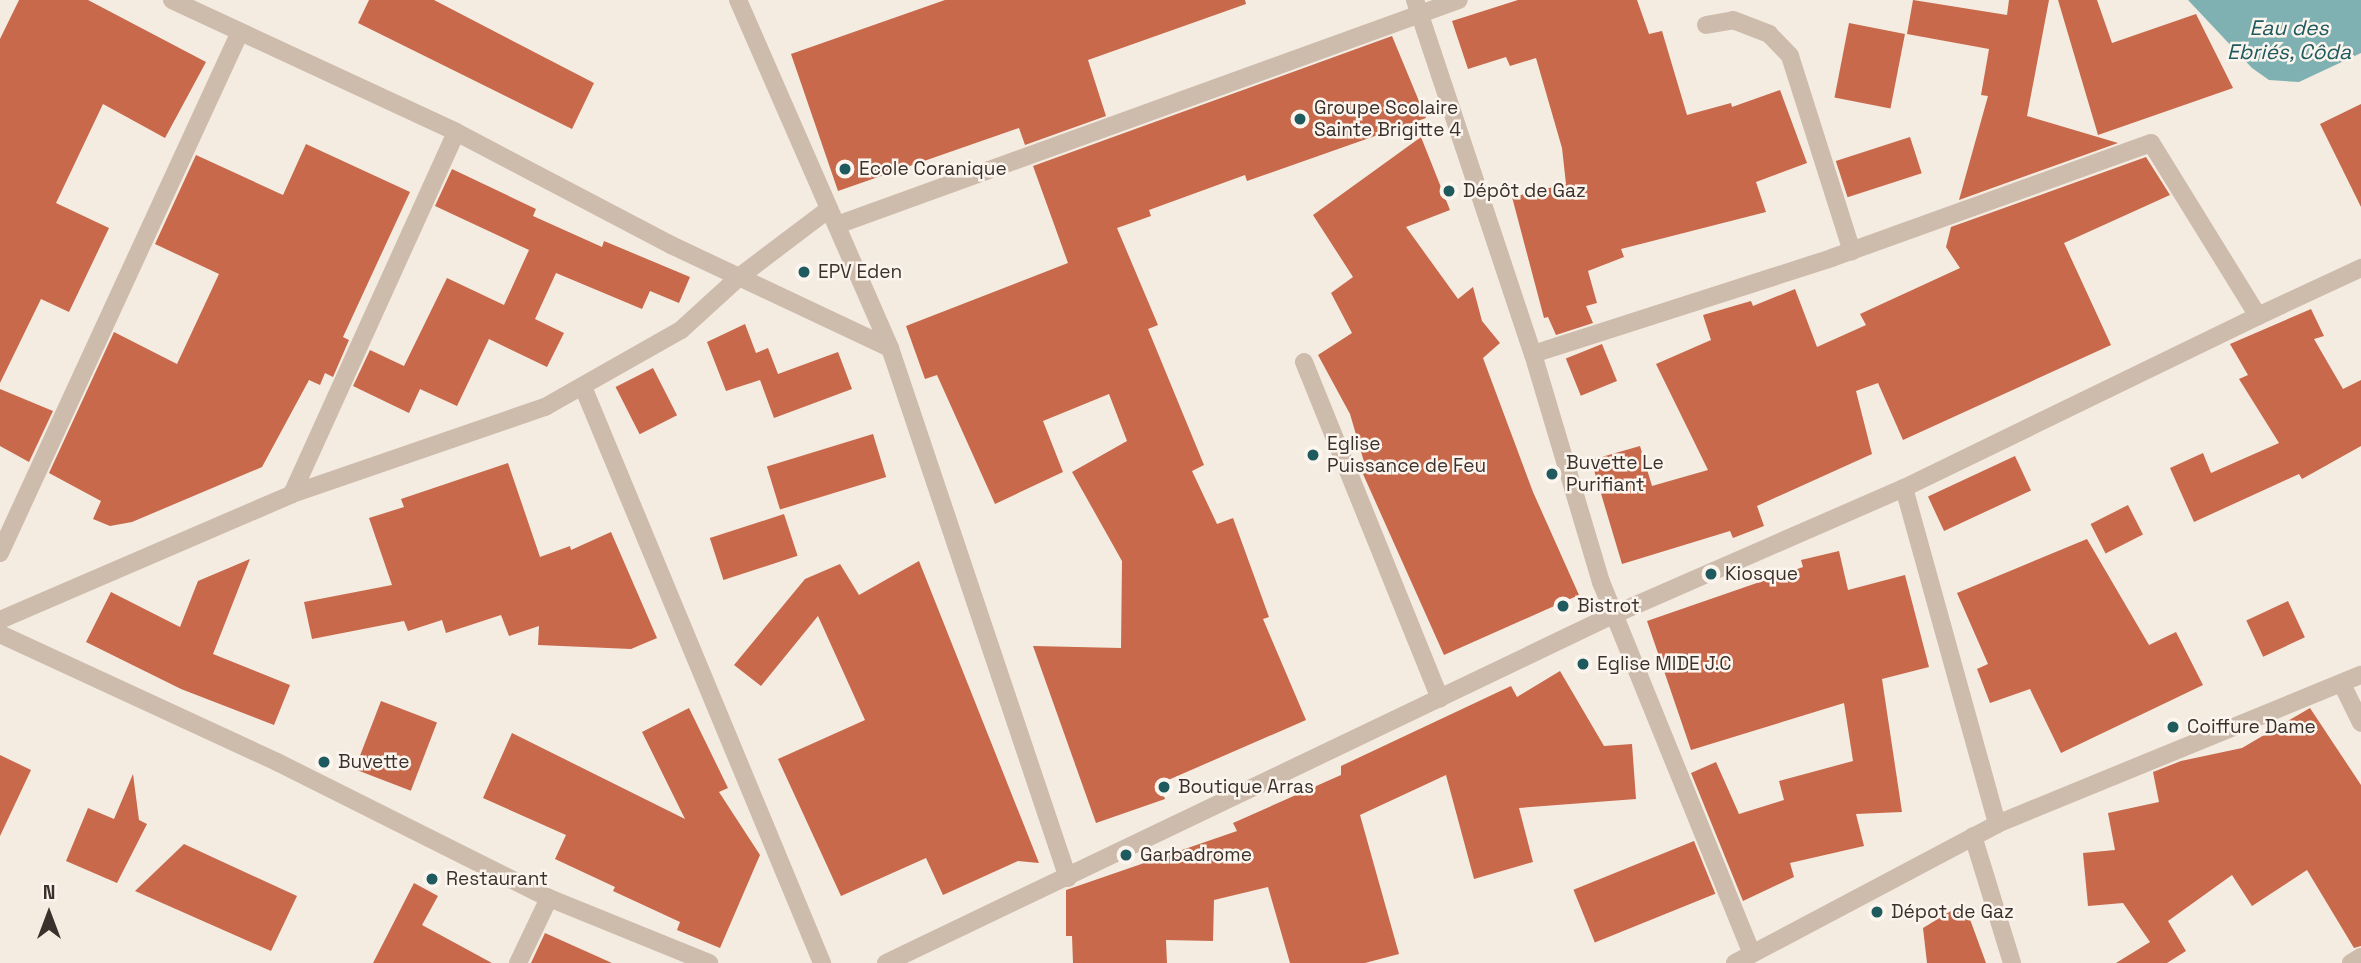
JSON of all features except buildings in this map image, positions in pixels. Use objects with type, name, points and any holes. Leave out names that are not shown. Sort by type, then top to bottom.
[{"type":"street","points":[[172,0],[239,34],[456,132],[739,277],[890,348]]},
{"type":"street","points":[[738,0],[890,348],[1068,878]]},
{"type":"street","points":[[0,620],[292,494],[545,407],[681,331],[739,277],[833,217],[1417,6],[1460,0]]},
{"type":"street","points":[[1417,6],[1533,354],[1613,615],[1752,954]]},
{"type":"street","points":[[1706,24],[1733,20],[1769,34],[1790,56],[1852,251]]},
{"type":"street","points":[[0,553],[239,34]]},
{"type":"street","points":[[292,494],[456,132]]},
{"type":"street","points":[[1533,354],[1852,251],[2151,143],[2258,316]]},
{"type":"street","points":[[886,963],[1613,615],[1904,488],[2361,268]]},
{"type":"street","points":[[1304,362],[1440,699]]},
{"type":"street","points":[[583,387],[822,963]]},
{"type":"street","points":[[1904,488],[1997,824]]},
{"type":"street","points":[[0,634],[277,762],[550,898],[709,963]]},
{"type":"street","points":[[1735,963],[1997,824],[2361,675]]},
{"type":"street","points":[[2342,684],[2361,723]]},
{"type":"street","points":[[1973,836],[2012,963]]},
{"type":"street","points":[[518,963],[550,898]]},
{"type":"street","points":[[2351,963],[2361,957]]},
{"type":"water","name":"Eau des Ebriés, Côda","points":[[2188,0],[2361,0],[2361,53],[2299,82],[2269,80],[2252,68]]},
{"type":"place","name":"Groupe Scolaire Sainte Brigitte 4","points":[[1300,119]]},
{"type":"place","name":"Ecole Coranique","points":[[845,169]]},
{"type":"place","name":"Dépôt de Gaz","points":[[1449,191]]},
{"type":"place","name":"EPV Eden","points":[[804,272]]},
{"type":"place","name":"Eglise Puissance de Feu","points":[[1313,455]]},
{"type":"place","name":"Buvette Le Purifiant","points":[[1552,474]]},
{"type":"place","name":"Kiosque","points":[[1711,574]]},
{"type":"place","name":"Bistrot","points":[[1563,606]]},
{"type":"place","name":"Eglise MIDE J.C","points":[[1583,664]]},
{"type":"place","name":"Coiffure Dame","points":[[2173,727]]},
{"type":"place","name":"Buvette","points":[[324,762]]},
{"type":"place","name":"Boutique Arras","points":[[1164,787]]},
{"type":"place","name":"Garbadrome","points":[[1126,855]]},
{"type":"place","name":"Restaurant","points":[[432,879]]},
{"type":"place","name":"Dépot de Gaz","points":[[1877,912]]}]
